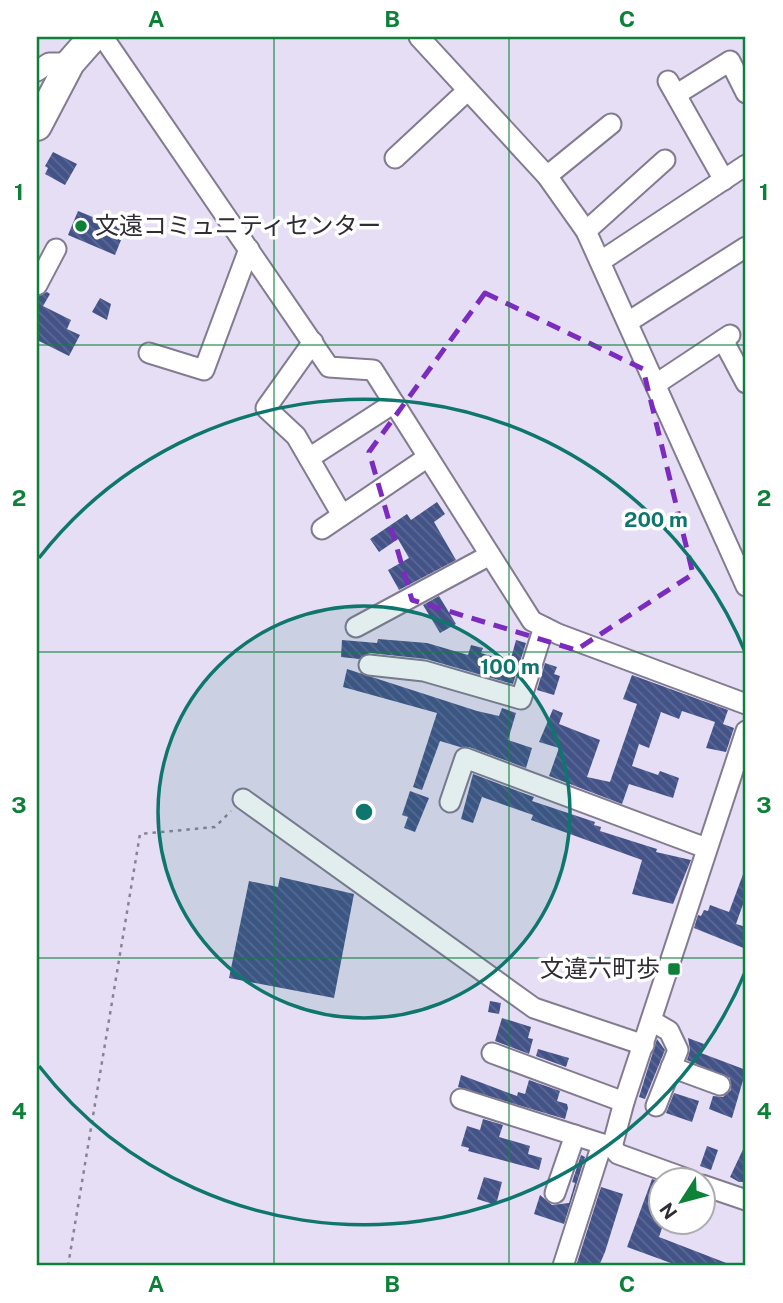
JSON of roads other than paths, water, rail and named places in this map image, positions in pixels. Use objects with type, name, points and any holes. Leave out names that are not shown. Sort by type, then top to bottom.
[{"type":"highway","points":[[37,126],[70,62],[93,37]]},
{"type":"street","points":[[103,37],[329,367],[373,370],[532,621],[746,704]]},
{"type":"street","points":[[419,37],[547,176],[586,231],[746,586]]},
{"type":"street","points":[[724,180],[673,88],[730,61],[746,93]]},
{"type":"street","points":[[37,71],[49,63],[70,62]]},
{"type":"street","points":[[395,159],[467,91]]},
{"type":"street","points":[[547,176],[611,124]]},
{"type":"street","points":[[586,231],[665,160]]},
{"type":"street","points":[[601,261],[746,165]]},
{"type":"street","points":[[628,322],[746,247]]},
{"type":"street","points":[[37,285],[56,249]]},
{"type":"street","points":[[149,353],[204,370],[249,249]]},
{"type":"street","points":[[656,384],[727,337],[746,383]]},
{"type":"street","points":[[313,342],[266,408],[296,436],[342,515]]},
{"type":"street","points":[[309,457],[394,403]]},
{"type":"street","points":[[322,529],[428,457]]},
{"type":"street","points":[[356,627],[490,555]]},
{"type":"street","points":[[369,666],[424,671],[521,699],[544,627]]},
{"type":"street","points":[[563,1266],[644,1045],[746,730]]},
{"type":"street","points":[[450,802],[466,758],[706,848]]},
{"type":"street","points":[[243,799],[534,1008],[644,1045]]},
{"type":"street","points":[[652,1021],[669,1031],[678,1051],[656,1106]]},
{"type":"street","points":[[492,1053],[624,1102]]},
{"type":"street","points":[[671,1067],[720,1085]]},
{"type":"street","points":[[461,1099],[607,1146],[618,1154],[650,1166]]},
{"type":"street","points":[[555,1193],[575,1135]]},
{"type":"street","points":[[716,1190],[746,1200]]},
{"type":"place","name":"文遠コミュニティセンター","points":[[81,226]]},
{"type":"place","name":"文違六町歩","points":[[674,969]]}]
